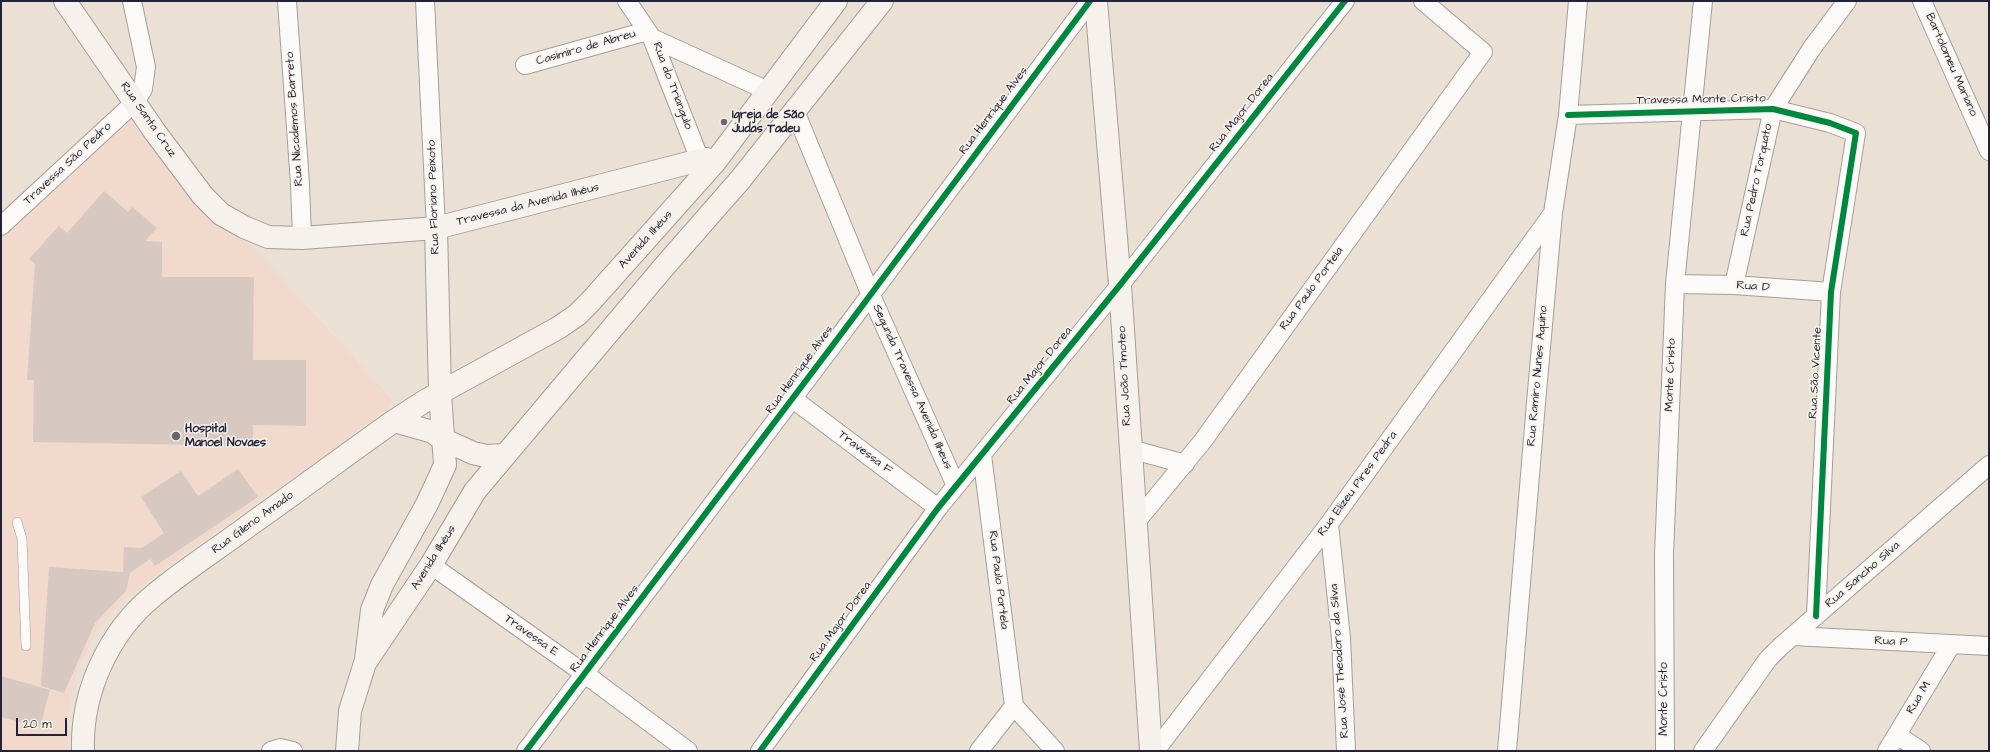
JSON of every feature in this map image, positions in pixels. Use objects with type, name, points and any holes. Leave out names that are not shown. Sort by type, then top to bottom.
[{"type":"main road","name":"Rua Santa Cruz","points":[[65,1],[135,102],[203,196],[221,214],[244,227]]},
{"type":"main road","name":"Avenida Ilhéus","points":[[347,751],[350,711],[366,663],[372,610],[382,586],[427,504],[445,465],[440,393],[558,328],[577,315],[592,301],[768,91],[836,1]]},
{"type":"main road","name":"Avenida Ilhéus","points":[[366,663],[431,565],[475,491],[504,455],[740,180],[882,1]]},
{"type":"main road","name":"Rua João Timoteo","points":[[1096,1],[1120,285],[1151,751]]},
{"type":"main road","name":"Travessa da Avenida Ilhéus","points":[[244,227],[268,236],[302,238],[436,228],[708,161]]},
{"type":"main road","name":"Rua Floriano Peixoto","points":[[436,228],[440,393]]},
{"type":"main road","name":"Rua Gileno Amado","points":[[83,751],[84,717],[95,679],[105,656],[117,636],[152,596],[394,421],[440,393]]},
{"type":"main road","points":[[394,421],[422,427],[433,432],[442,439],[472,453],[486,456],[504,455]]},
{"type":"street","points":[[132,1],[146,67],[143,89],[135,102]]},
{"type":"street","name":"Rua Nicodemos Barreto","points":[[287,1],[300,184],[302,238]]},
{"type":"street","name":"Rua Floriano Peixoto","points":[[425,1],[436,228]]},
{"type":"street","name":"Rua Henrique Alves","points":[[526,751],[793,399],[870,293],[1090,1]]},
{"type":"street","name":"Rua Major Dorea","points":[[760,751],[938,508],[1120,285],[1345,1]]},
{"type":"street","name":"Rua Paulo Portela","points":[[1136,522],[1185,464],[1483,52],[1423,1]]},
{"type":"street","name":"Rua Ramiro Nunes Aquino","points":[[1507,751],[1536,403],[1554,212],[1568,114],[1578,1]]},
{"type":"street","name":"Monte Cristo","points":[[1665,751],[1664,555],[1675,284],[1703,1]]},
{"type":"street","name":"Rua Pedro Torquato","points":[[1734,285],[1773,109],[1812,48],[1847,1]]},
{"type":"street","name":"Bartolomeu Mariano","points":[[1922,1],[1989,151]]},
{"type":"street","points":[[634,4],[649,34]]},
{"type":"street","name":"Rua do Triangulo","points":[[649,34],[768,91]]},
{"type":"street","name":"Rua do Triangulo","points":[[649,34],[708,161]]},
{"type":"street","name":"Casimiro de Abreu","points":[[525,65],[649,34]]},
{"type":"street","name":"Travessa São Pedro","points":[[1,226],[135,102]]},
{"type":"street","name":"Travessa Monte Cristo","points":[[1568,114],[1773,109],[1830,123],[1856,133]]},
{"type":"street","name":"Segunda Travessa Avenida Ilheus","points":[[795,111],[870,293],[956,486]]},
{"type":"street","name":"Rua São Vicente","points":[[1816,616],[1831,292],[1856,133]]},
{"type":"street","name":"Rua Elizeu Pires Pedra","points":[[1155,751],[1329,524],[1554,212]]},
{"type":"street","name":"Rua D","points":[[1675,284],[1734,285],[1831,292]]},
{"type":"street","name":"Travessa F","points":[[793,399],[938,508]]},
{"type":"street","points":[[1130,448],[1185,464]]},
{"type":"street","name":"Rua Paulo Portela","points":[[982,455],[1014,706]]},
{"type":"street","name":"Rua Sancho Silva","points":[[1703,751],[1768,659],[1989,465]]},
{"type":"street","name":"Rua José Theodoro da Silva","points":[[1329,524],[1341,638],[1346,751]]},
{"type":"street","name":"Travessa E","points":[[431,565],[585,674],[688,751]]},
{"type":"street","name":"Rua P","points":[[1793,636],[1989,646]]},
{"type":"street","name":"Rua M","points":[[1887,751],[1951,645]]},
{"type":"street","points":[[979,751],[1014,706],[1055,751]]},
{"type":"street","points":[[1897,735],[1921,751]]},
{"type":"street","points":[[271,751],[280,748],[293,751]]},
{"type":"lane","points":[[17,522],[22,539],[26,646]]},
{"type":"shaded area","name":"Hospital Manoel Novaes","points":[[133,119],[210,218],[258,252],[392,400],[386,410],[364,425],[337,448],[270,492],[124,599],[97,630],[76,675],[68,716],[67,751],[1,751],[1,239]]},
{"type":"building","name":"Hospital Manoel Novaes","points":[[104,191],[128,212],[132,207],[157,228],[145,241],[162,242],[162,277],[254,277],[253,360],[306,360],[306,426],[253,425],[253,446],[33,442],[34,380],[27,380],[35,264],[29,259],[59,226],[67,233]]},
{"type":"building","points":[[238,469],[258,497],[155,566],[150,559],[130,573],[126,591],[95,623],[64,693],[41,686],[49,567],[123,572],[124,547],[142,548],[164,533],[141,497],[181,471],[198,496]]},
{"type":"building","points":[[1,676],[50,690],[40,727],[1,717]]},
{"type":"cycle path","points":[[526,751],[809,377],[1090,1]]},
{"type":"cycle path","points":[[760,751],[938,508],[1120,285],[1345,1]]},
{"type":"cycle path","points":[[1568,115],[1773,109],[1830,123],[1856,133],[1831,292],[1816,616]]},
{"type":"place","name":"Igreja de São Judas Tadeu","points":[[724,122]]},
{"type":"place","name":"Hospital Manoel Novaes","points":[[176,436]]}]
